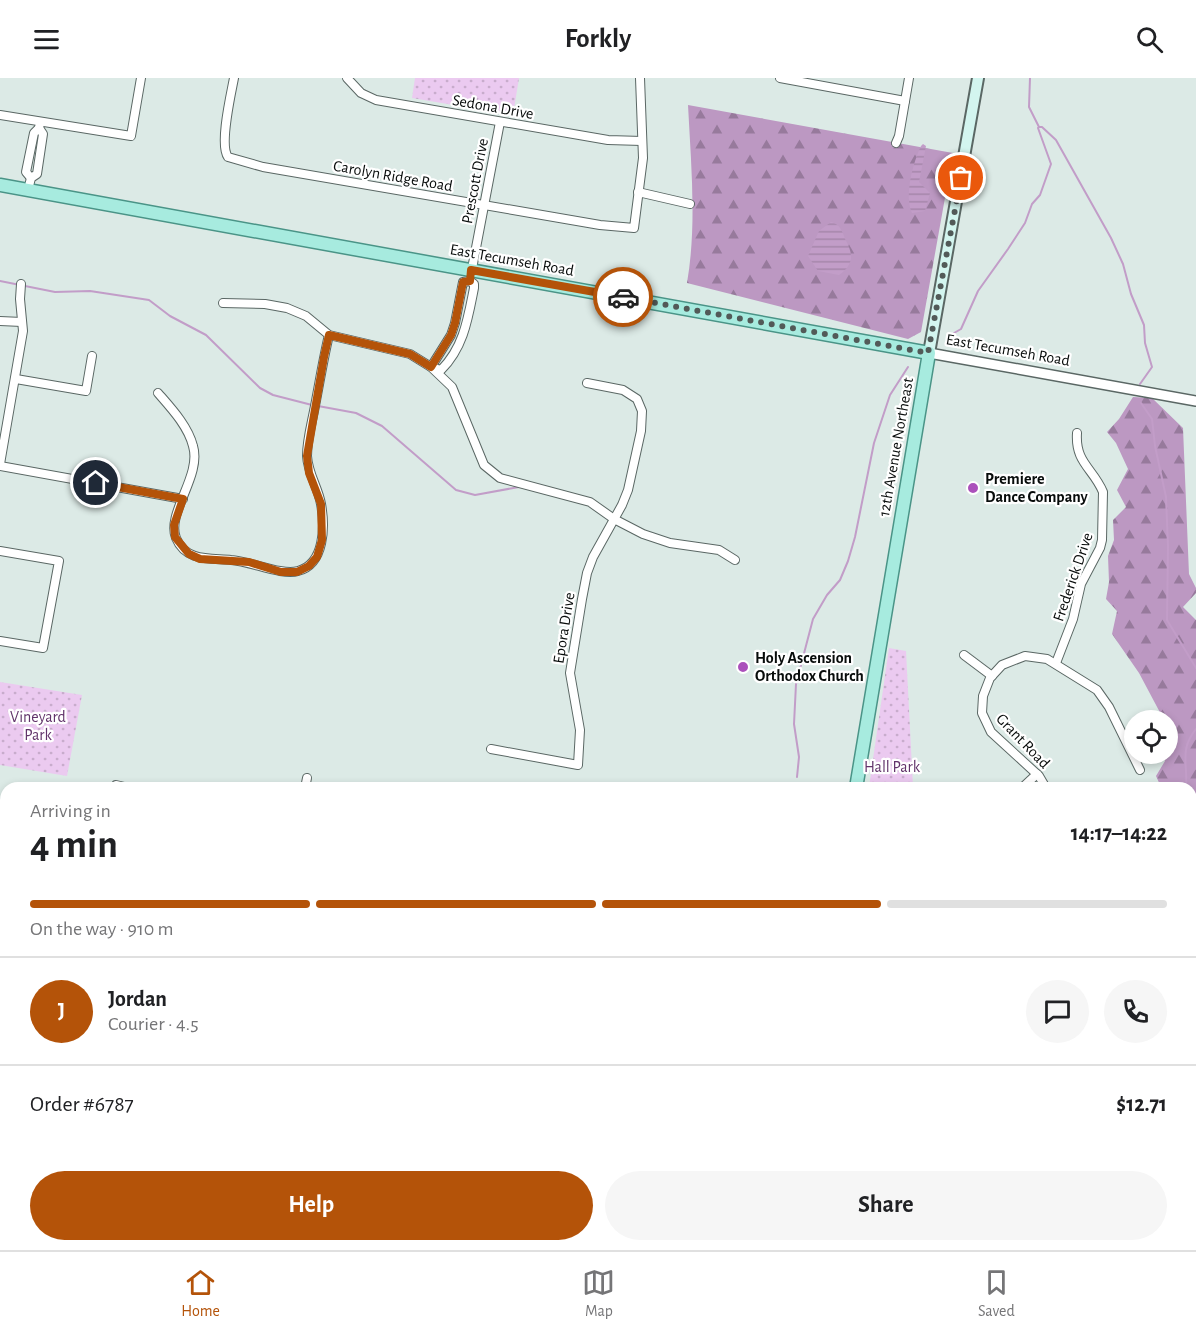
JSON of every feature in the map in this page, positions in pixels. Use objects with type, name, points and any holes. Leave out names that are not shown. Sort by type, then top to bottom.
[{"type":"main road","name":"12th Avenue Northeast","points":[[857,782],[928,353],[978,78]]},
{"type":"main road","name":"East Tecumseh Road","points":[[0,185],[29,184],[470,275],[928,353]]},
{"type":"street","points":[[0,115],[39,125],[131,136],[141,78]]},
{"type":"street","name":"Carolyn Ridge Road","points":[[234,78],[225,128],[225,151],[228,157],[254,165],[600,225],[634,228],[638,192]]},
{"type":"street","name":"Sedona Drive","points":[[347,78],[361,93],[376,100],[608,140],[642,141]]},
{"type":"street","points":[[640,78],[642,167],[638,192],[690,204]]},
{"type":"street","points":[[780,78],[904,101]]},
{"type":"street","points":[[896,142],[909,78]]},
{"type":"street","name":"Prescott Drive","points":[[470,275],[500,122]]},
{"type":"street","points":[[29,184],[26,172],[34,133],[39,125]]},
{"type":"street","points":[[470,275],[474,288],[462,339],[448,363],[441,370],[431,367],[433,361],[443,350],[453,329],[463,282],[470,275]]},
{"type":"street","points":[[21,284],[23,331],[0,465],[183,499]]},
{"type":"street","points":[[223,303],[265,304],[287,308],[306,316],[329,335],[410,354],[431,367],[452,387],[484,465],[500,478],[590,502],[614,519],[643,534],[670,543],[718,550],[735,560]]},
{"type":"street","points":[[0,321],[22,322]]},
{"type":"street","points":[[158,393],[177,416],[193,445],[194,469],[174,525],[175,537],[189,554],[200,559],[249,562],[281,572],[297,572],[309,566],[317,557],[322,540],[321,504],[309,473],[307,456],[329,335]]},
{"type":"street","name":"East Tecumseh Road","points":[[928,353],[1196,401]]},
{"type":"street","points":[[16,379],[86,391],[92,356]]},
{"type":"street","points":[[587,382],[623,390],[637,399],[642,411],[641,431],[628,490],[614,519]]},
{"type":"street","name":"Frederick Drive","points":[[1056,663],[1073,619],[1081,584],[1098,556],[1102,540],[1103,492],[1080,458],[1077,433]]},
{"type":"street","name":"Epora Drive","points":[[491,749],[578,765],[580,730],[570,674],[572,659],[587,573],[614,519]]},
{"type":"street","points":[[0,551],[58,561],[44,648],[0,641]]},
{"type":"street","points":[[964,655],[992,676],[1002,665],[1020,657],[1041,657],[1056,663],[1091,685],[1102,695],[1140,770]]},
{"type":"street","name":"Grant Road","points":[[992,676],[983,696],[984,720],[997,738],[1042,782]]},
{"type":"street","points":[[1028,782],[1036,774]]},
{"type":"street","points":[[306,782],[307,778]]},
{"type":"green space","points":[[415,78],[519,78],[513,115],[412,98]]},
{"type":"green space","points":[[688,105],[953,153],[921,332],[908,339],[687,283],[693,217]]},
{"type":"green space","points":[[1133,397],[1152,398],[1183,428],[1189,574],[1196,588],[1196,593],[1183,607],[1196,620],[1196,782],[1159,782],[1156,776],[1163,764],[1178,764],[1178,710],[1159,710],[1139,673],[1112,634],[1117,611],[1106,599],[1109,582],[1108,556],[1114,540],[1113,520],[1126,507],[1117,490],[1128,469],[1116,443],[1107,432],[1119,419]]},
{"type":"green space","name":"Hall Park","points":[[889,648],[906,651],[913,782],[870,782]]},
{"type":"green space","name":"Vineyard Park","points":[[0,682],[82,695],[67,776],[0,765]]},
{"type":"shaded area","points":[[923,144],[926,146],[919,182],[930,193],[925,211],[912,213],[909,197],[910,179]]},
{"type":"shaded area","points":[[831,222],[840,228],[851,254],[848,267],[839,275],[818,271],[808,256],[819,231]]},
{"type":"waterway","points":[[954,333],[961,329],[978,291],[1025,223],[1032,204],[1040,195],[1051,164],[1039,127],[1029,107],[1030,78]]},
{"type":"waterway","points":[[1039,127],[1042,127],[1056,140],[1111,238],[1123,264],[1131,294],[1144,325],[1145,343],[1152,367],[1140,384]]},
{"type":"waterway","points":[[0,281],[55,292],[90,291],[149,300],[170,316],[206,335],[260,388],[273,395],[312,405]]},
{"type":"waterway","points":[[797,777],[799,757],[794,724],[796,684],[813,619],[827,595],[840,580],[848,561],[874,443],[890,395],[908,367]]},
{"type":"waterway","points":[[1141,403],[1152,419],[1155,446],[1166,497],[1167,620],[1196,668]]},
{"type":"waterway","points":[[318,406],[356,413],[382,426],[456,490],[475,495],[519,487]]},
{"type":"waterway","points":[[1186,782],[1186,751],[1196,729]]},
{"type":"way so far","points":[[623,297],[928,353],[961,178]]},
{"type":"place","name":"Premiere Dance Company","points":[[973,488]]},
{"type":"place","name":"Holy Ascension Orthodox Church","points":[[743,667]]},
{"type":"route","points":[[96,483],[183,499],[174,525],[175,537],[189,554],[200,559],[236,560],[267,566],[281,572],[297,572],[309,566],[317,557],[322,540],[321,504],[309,473],[307,456],[329,335],[392,348],[410,354],[431,367],[451,335],[463,282],[470,281],[471,270],[623,297]]}]
